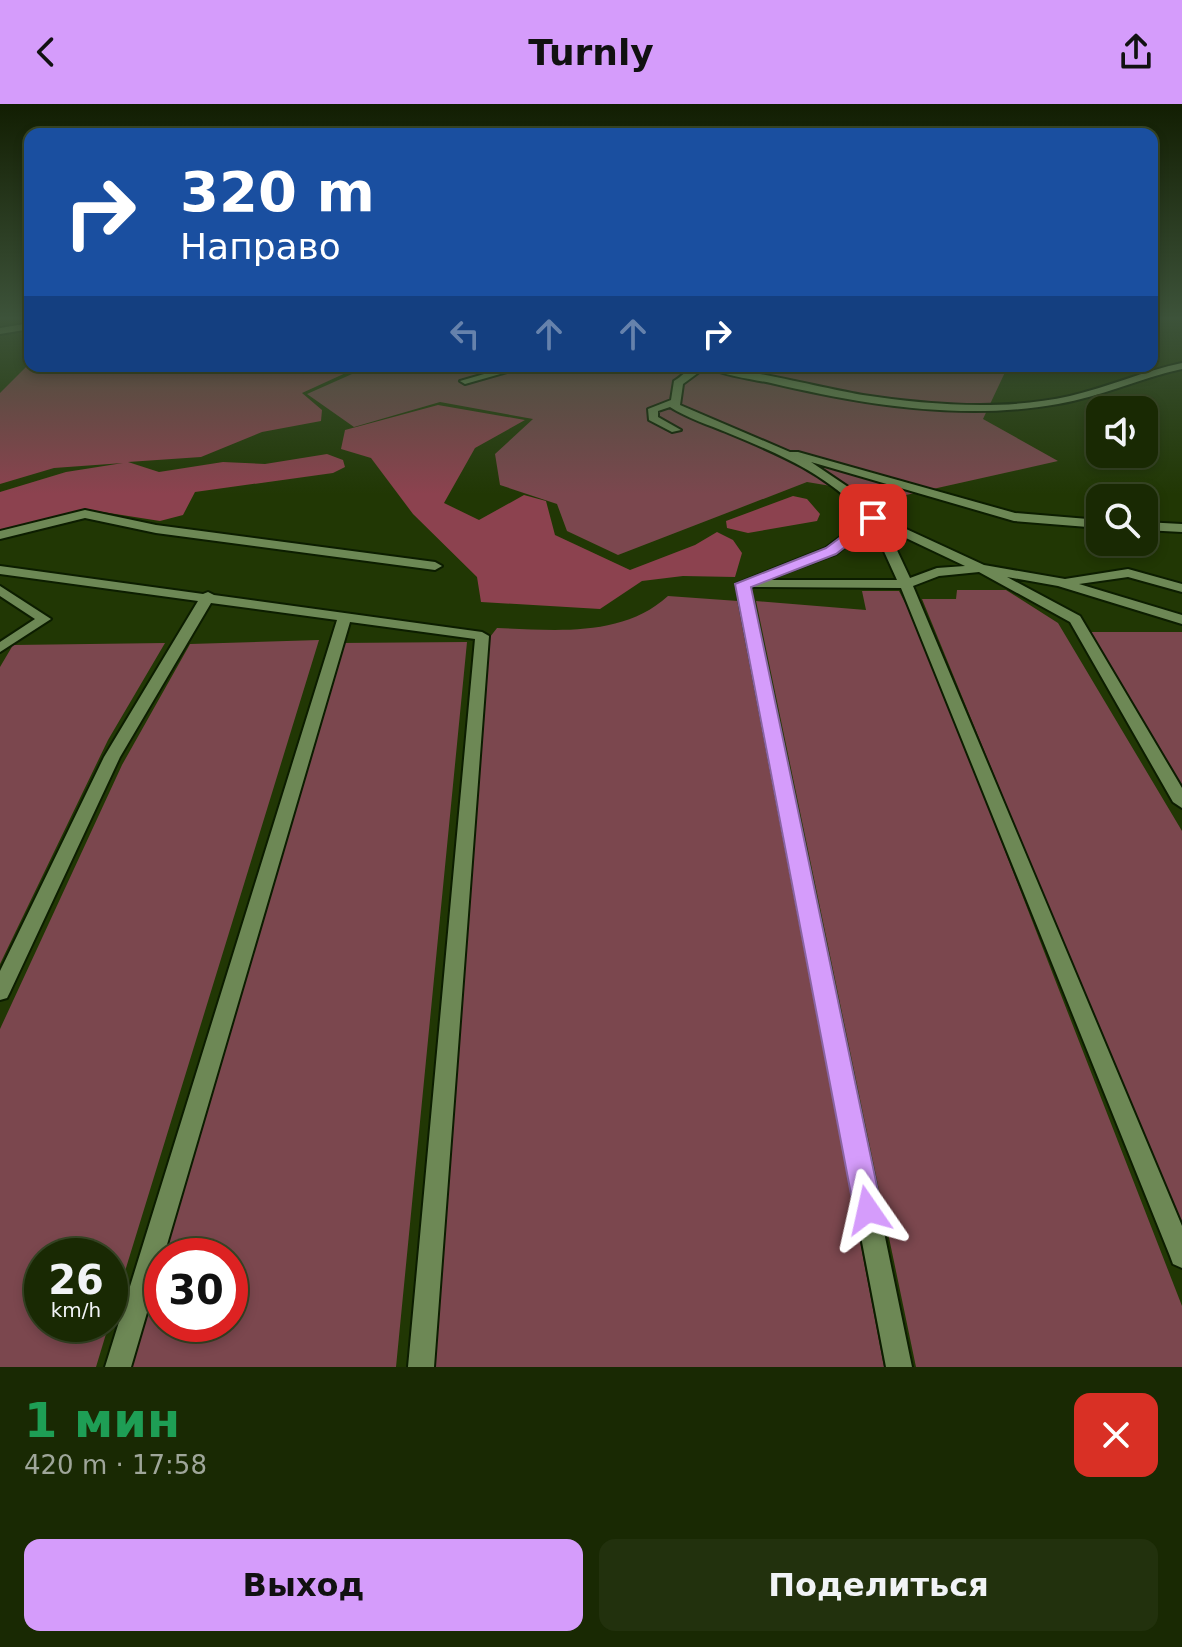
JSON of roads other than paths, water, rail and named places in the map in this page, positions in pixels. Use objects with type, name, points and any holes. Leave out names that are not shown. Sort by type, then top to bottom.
[{"type":"street","points":[[465,381],[485,376]]},
{"type":"street","points":[[688,376],[678,383],[675,406],[773,450],[843,486],[873,518],[906,584],[1182,1256]]},
{"type":"street","points":[[757,376],[897,403],[985,407],[1057,402],[1146,376]]},
{"type":"street","points":[[675,402],[653,409],[653,418],[676,430]]},
{"type":"street","points":[[793,454],[811,446]]},
{"type":"street","points":[[773,450],[1014,517],[1086,523]]},
{"type":"street","points":[[0,535],[85,514],[156,529],[435,566]]},
{"type":"street","points":[[873,518],[981,568],[1075,619],[1182,802]]},
{"type":"street","points":[[743,584],[831,551],[873,518]]},
{"type":"street","points":[[1158,527],[1182,528]]},
{"type":"street","points":[[743,584],[906,584],[937,572],[981,568],[1060,582],[1182,620]]},
{"type":"street","points":[[0,570],[208,596],[482,636],[421,1367]]},
{"type":"street","points":[[1060,582],[1128,573],[1182,588]]},
{"type":"street","points":[[743,584],[899,1367]]},
{"type":"street","points":[[0,590],[44,619],[0,648]]},
{"type":"street","points":[[0,992],[112,757],[208,596]]},
{"type":"street","points":[[118,1367],[345,616]]}]
